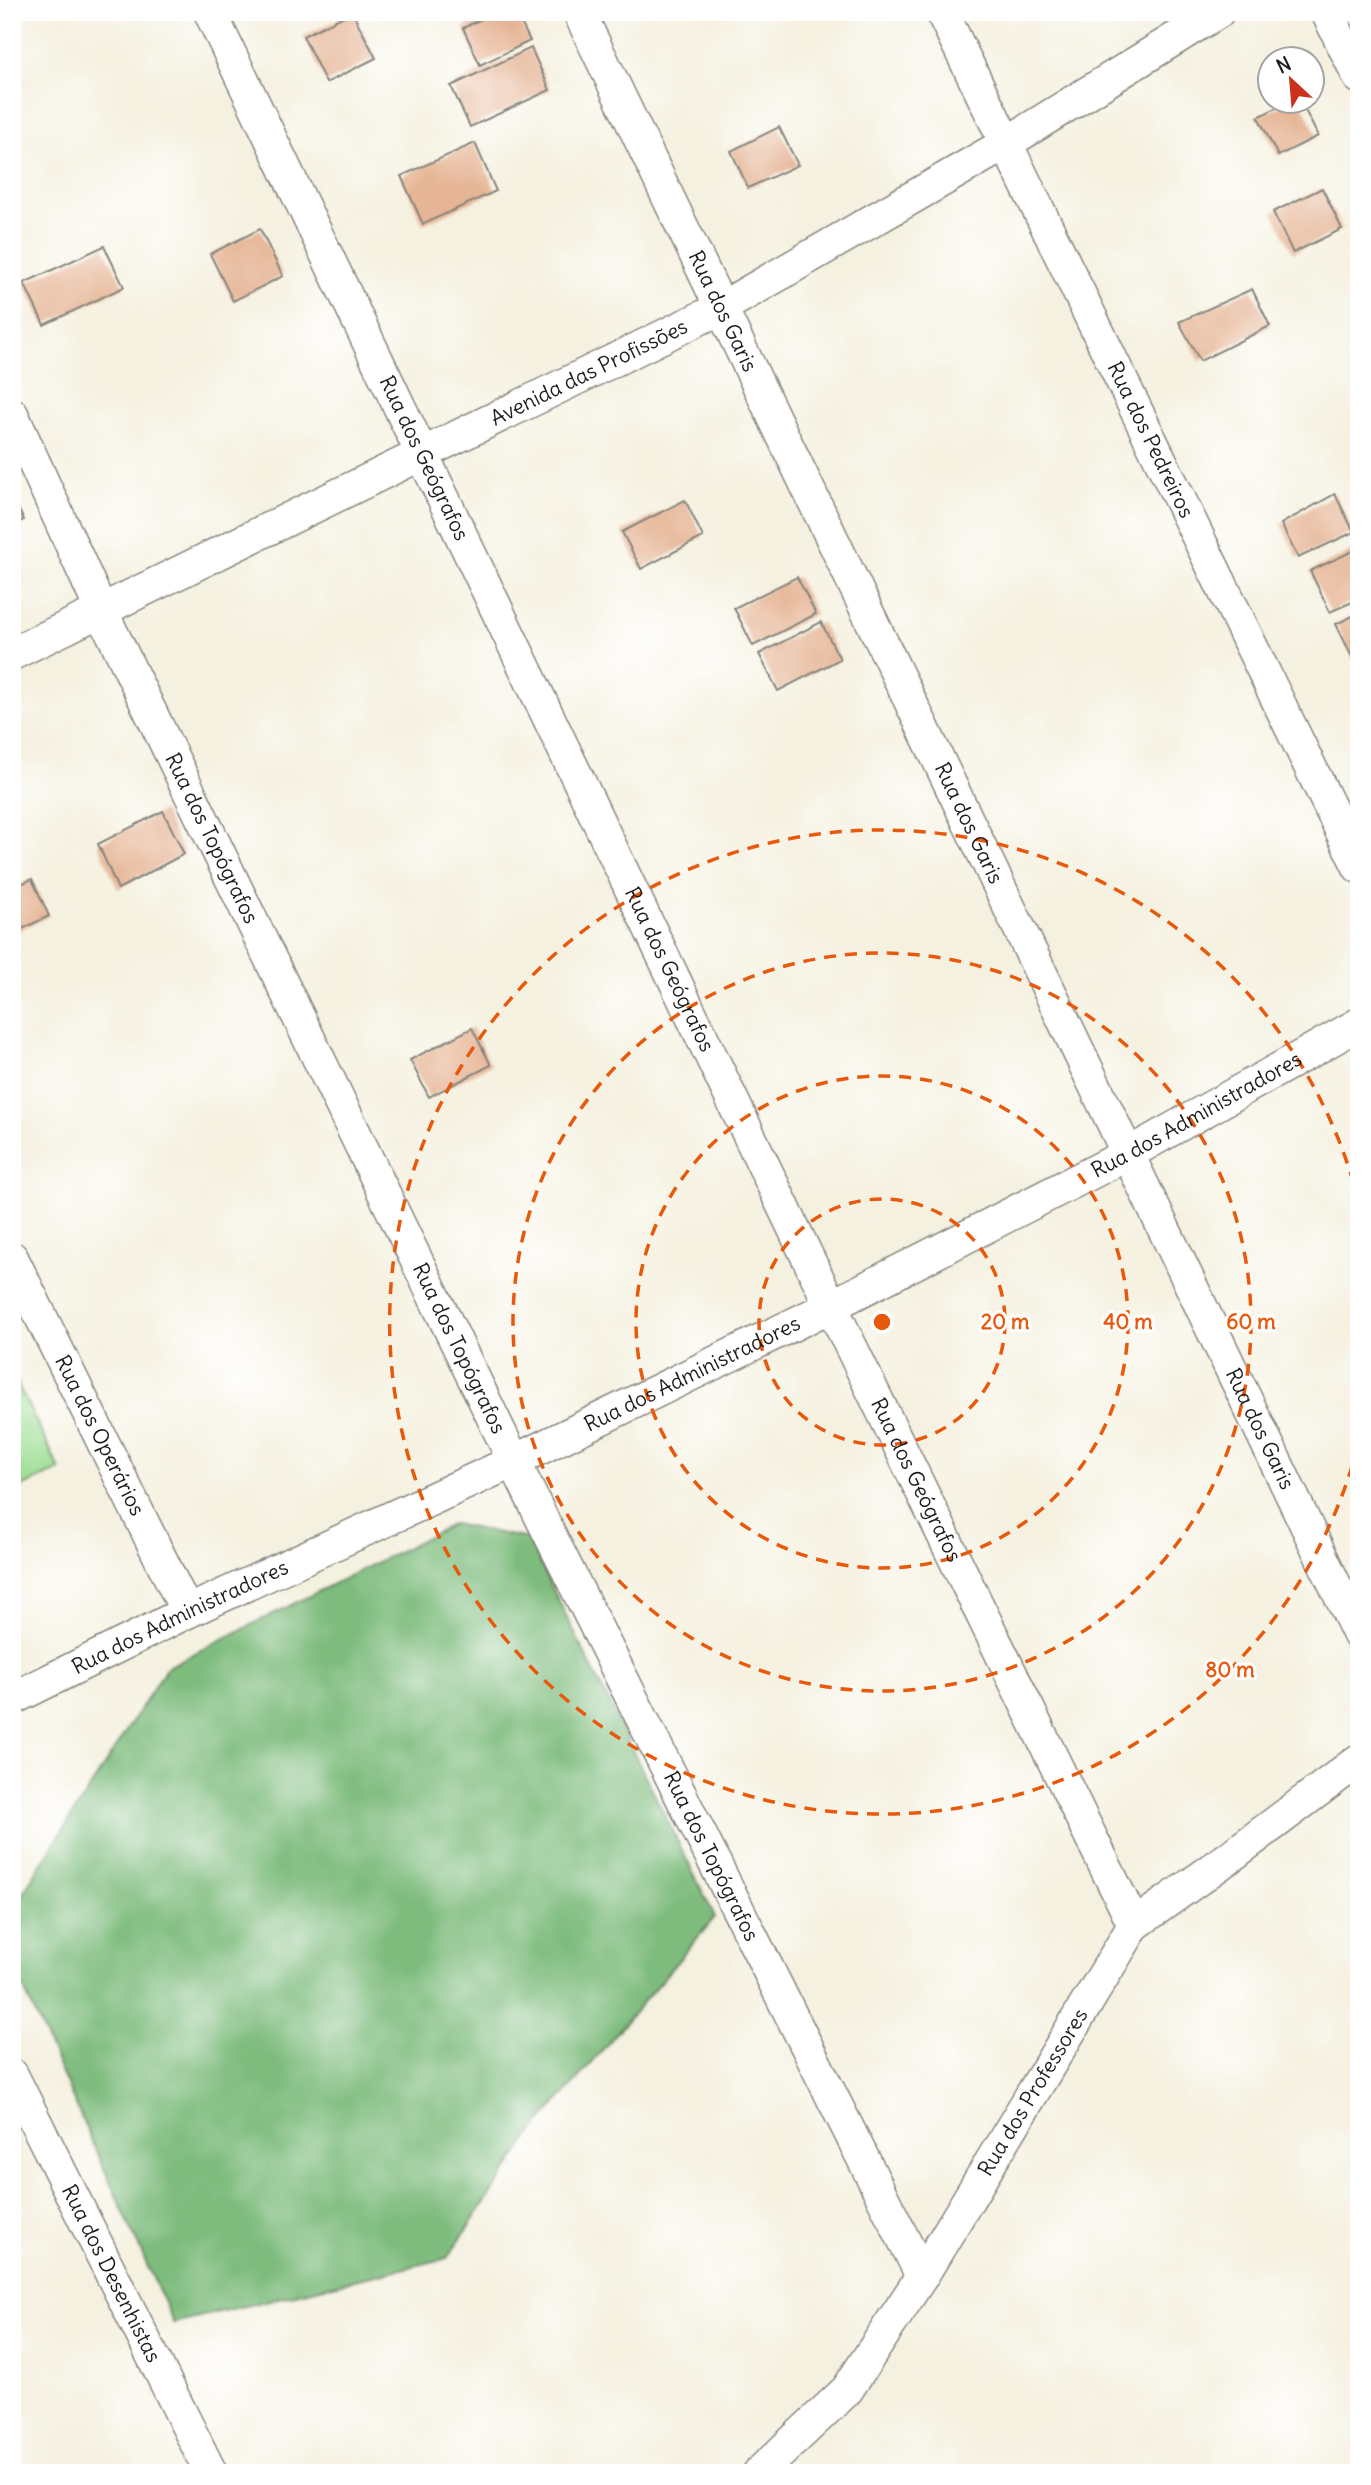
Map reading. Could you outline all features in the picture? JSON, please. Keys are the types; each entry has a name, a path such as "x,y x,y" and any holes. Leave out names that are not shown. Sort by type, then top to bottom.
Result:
{"street":[{"name":"Rua dos Geógrafos","path":"210,12 831,1306 1134,1925"},
{"name":"Rua dos Garis","path":"579,12 1359,1635"},
{"name":"Rua dos Pedreiros","path":"942,12 1359,867"},
{"name":"Avenida das Profissões","path":"12,654 721,307 1006,144 1217,12"},
{"path":"1327,12 1359,77"},
{"name":"Rua dos Topógrafos","path":"12,414 102,610 514,1461 922,2277"},
{"name":"Rua dos Administradores","path":"12,1699 187,1612 514,1461 831,1306 1128,1154 1359,1024"},
{"name":"Rua dos Operários","path":"12,1258 187,1612"},
{"name":"Rua dos Professores","path":"759,2473 847,2390 922,2277 1134,1925 1359,1760"},
{"name":"Rua dos Desenhistas","path":"12,2075 211,2473"}],"green space":[{"path":"12,1373 60,1470 12,1491"},
{"path":"453,1524 528,1539 715,1917 536,2128 447,2258 173,2323 12,1962 12,1910 167,1667"}],"building":[{"path":"352,12 376,58 326,83 303,36"},
{"path":"495,12 516,12 530,41 480,65 463,28"},
{"path":"531,48 550,90 470,127 451,86"},
{"path":"1308,116 1318,136 1278,156 1258,117"},
{"path":"779,127 798,165 748,188 731,151"},
{"path":"475,143 496,191 423,224 401,176"},
{"path":"1322,188 1342,229 1293,253 1273,212"},
{"path":"260,229 283,276 233,301 210,254"},
{"path":"104,246 124,287 44,325 24,283"},
{"path":"1252,289 1270,326 1200,361 1179,322"},
{"path":"1335,494 1354,532 1298,558 1281,524"},
{"path":"12,497 24,520 12,525"},
{"path":"685,500 703,537 641,569 622,532"},
{"path":"1359,548 1359,599 1330,612 1310,571"},
{"path":"797,577 816,614 753,646 734,608"},
{"path":"1359,613 1359,664 1356,665 1336,624"},
{"path":"821,622 840,659 778,691 759,654"},
{"path":"163,811 184,854 118,889 98,844"},
{"path":"32,879 49,916 12,934 12,888"},
{"path":"472,1028 491,1065 429,1097 410,1060"}]}
